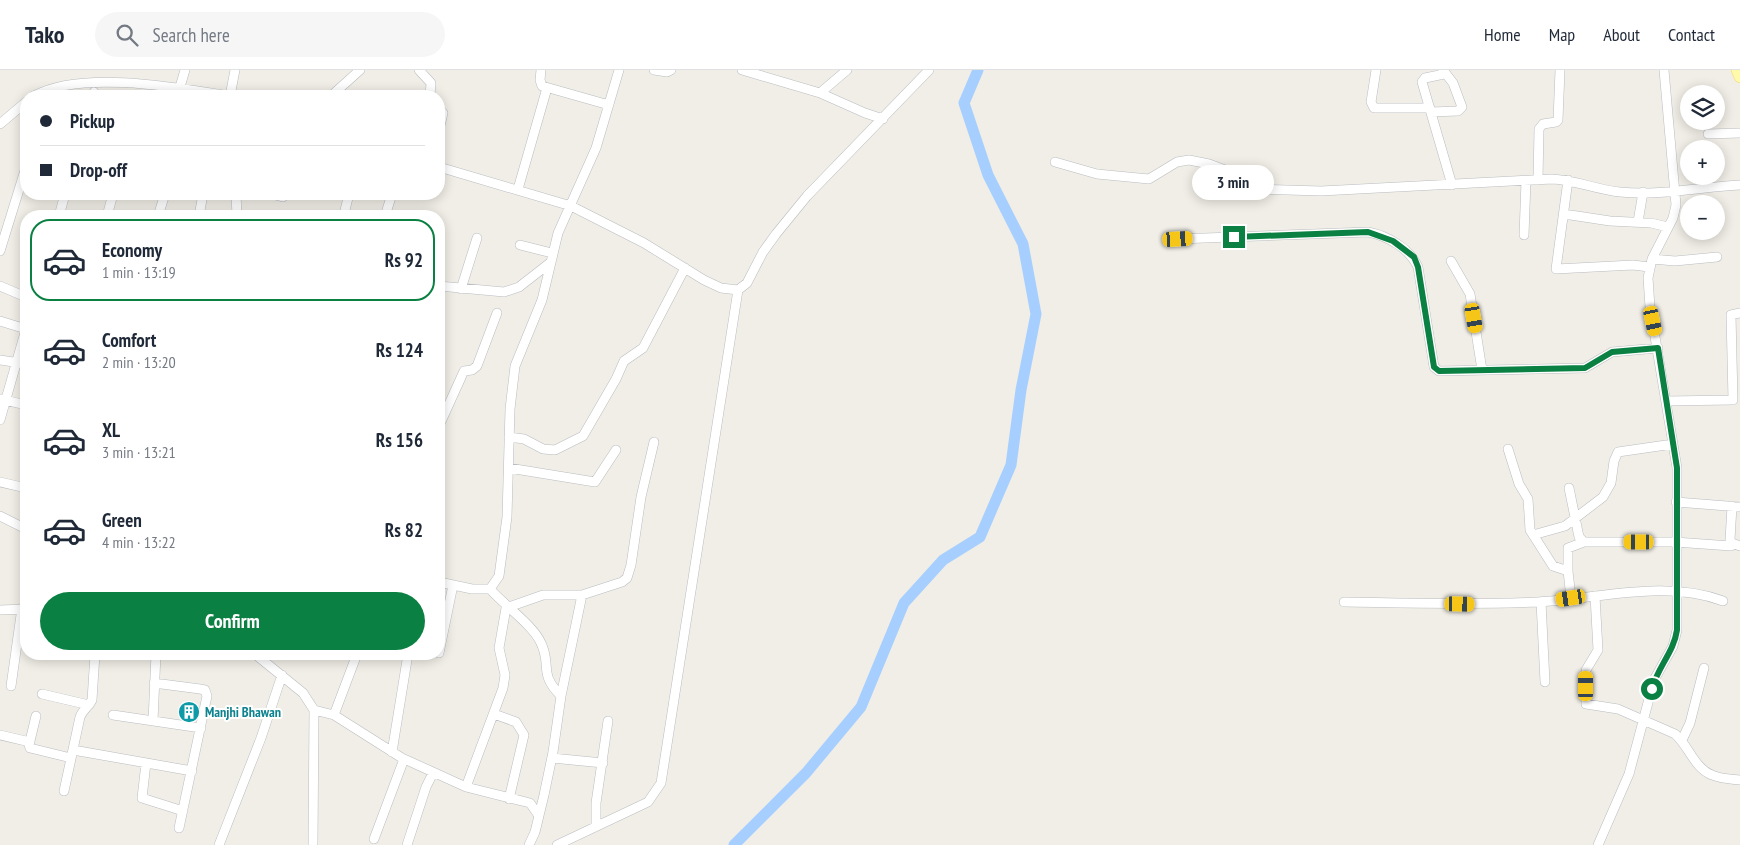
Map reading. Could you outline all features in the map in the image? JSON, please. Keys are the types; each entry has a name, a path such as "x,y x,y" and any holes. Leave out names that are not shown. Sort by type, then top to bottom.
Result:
{"main road":[{"path":"1737,70 1740,77"}],"street":[{"path":"180,88 185,70"},
{"path":"231,90 235,70"},
{"path":"338,90 360,70"},
{"path":"419,70 431,83 430,90"},
{"path":"541,70 540,84 609,105"},
{"path":"490,589 499,576 507,517 511,385 515,366 542,300 558,233 596,148 619,70"},
{"path":"654,70 668,72 671,70"},
{"path":"742,70 820,93 883,119"},
{"path":"820,93 847,70"},
{"path":"557,845 648,802 660,784 668,745 738,290 747,283 763,252 807,196 929,70"},
{"path":"1376,70 1371,102 1374,108 1430,110 1458,111 1462,107 1453,83 1444,72 1422,79 1430,110 1452,185"},
{"path":"1538,180 1539,129 1543,124 1558,120 1560,70"},
{"path":"1598,845 1629,774 1654,680 1675,639 1677,468 1650,307 1648,278 1651,263 1675,211 1676,190 1664,70"},
{"path":"45,90 54,85 100,76 192,90"},
{"path":"518,189 548,88"},
{"path":"0,124 20,107"},
{"path":"1708,134 1740,133"},
{"path":"1055,162 1096,174 1149,178 1176,162 1188,160 1209,164 1232,173 1252,189 1321,192 1538,180 1568,180 1609,190 1643,192 1740,185"},
{"path":"445,168 571,206 644,243 721,288 738,290"},
{"path":"1568,180 1556,269 1716,258"},
{"path":"1524,234 1526,181"},
{"path":"0,252 20,186"},
{"path":"1638,222 1643,192"},
{"path":"1564,214 1668,227"},
{"path":"1178,239 1346,232 1378,234 1393,241 1414,257 1418,267 1436,370 1585,368 1612,352 1658,348"},
{"path":"461,288 477,238"},
{"path":"520,245 551,258"},
{"path":"445,287 493,293 512,291 551,258"},
{"path":"1450,261 1470,294 1482,370"},
{"path":"510,437 524,439 543,448 555,450 583,436 616,379 624,361 643,348 685,268"},
{"path":"0,286 20,294"},
{"path":"445,413 464,371 472,370 477,366 497,313"},
{"path":"1666,401 1732,400 1731,315 1740,313"},
{"path":"0,321 20,327"},
{"path":"0,420 3,400 20,350"},
{"path":"0,360 20,364"},
{"path":"3,400 20,404"},
{"path":"506,608 543,595 582,595 622,582 630,573 641,497 654,442"},
{"path":"1532,535 1565,526 1609,491 1618,452 1673,444"},
{"path":"1508,449 1519,484 1528,500 1529,522 1532,535 1553,566 1568,570"},
{"path":"509,468 595,482 616,450"},
{"path":"0,482 20,487"},
{"path":"1569,488 1579,537 1584,542"},
{"path":"1676,502 1736,507 1730,540 1736,546"},
{"path":"0,516 20,526"},
{"path":"1571,598 1568,548 1584,542 1675,542 1736,546"},
{"path":"445,583 490,589 506,608 532,628 541,643 548,681 561,696"},
{"path":"445,624 453,585"},
{"path":"1344,602 1477,604 1541,602 1675,590 1704,594 1724,601"},
{"path":"529,845 539,816 552,758 561,696 582,595"},
{"path":"1595,596 1598,650 1586,670 1586,704 1618,709 1675,734 1682,740 1702,769 1718,777 1740,780"},
{"path":"1541,602 1545,682"},
{"path":"0,610 20,608"},
{"path":"466,788 504,688 505,675 499,648 506,608"},
{"path":"11,686 20,632"},
{"path":"64,792 80,717 84,708 89,705 93,694 95,660"},
{"path":"152,721 156,660"},
{"path":"263,660 303,693 314,710 313,845"},
{"path":"334,715 355,660"},
{"path":"392,752 407,660"},
{"path":"1682,740 1690,723 1704,668"},
{"path":"218,845 261,738 282,675"},
{"path":"154,684 205,690 207,696 179,828"},
{"path":"42,694 89,705"},
{"path":"314,710 334,715 404,759 466,788 530,803 539,816"},
{"path":"494,714 516,722 524,735 509,798"},
{"path":"113,715 201,728"},
{"path":"36,716 30,742 32,749 146,763 192,771"},
{"path":"596,826 596,803 608,721"},
{"path":"0,735 30,742"},
{"path":"552,758 603,763"},
{"path":"374,839 404,759"},
{"path":"146,763 142,798 183,810"},
{"path":"407,845 426,787 433,773"},
{"path":"534,834 539,845"}],"waterway":[{"path":"734,845 806,773 861,707 904,603 943,560 980,537 1011,465 1021,390 1036,314 1023,244 988,175 964,103 978,70"}],"place":[{"name":"Manjhi Bhawan","path":"189,712"}],"route":[{"path":"1234,237 1368,232 1378,234 1393,241 1414,257 1418,267 1424,295 1434,367 1439,371 1585,368 1612,352 1658,348 1677,468 1675,590 1677,630 1673,646 1654,680 1652,689"}]}
